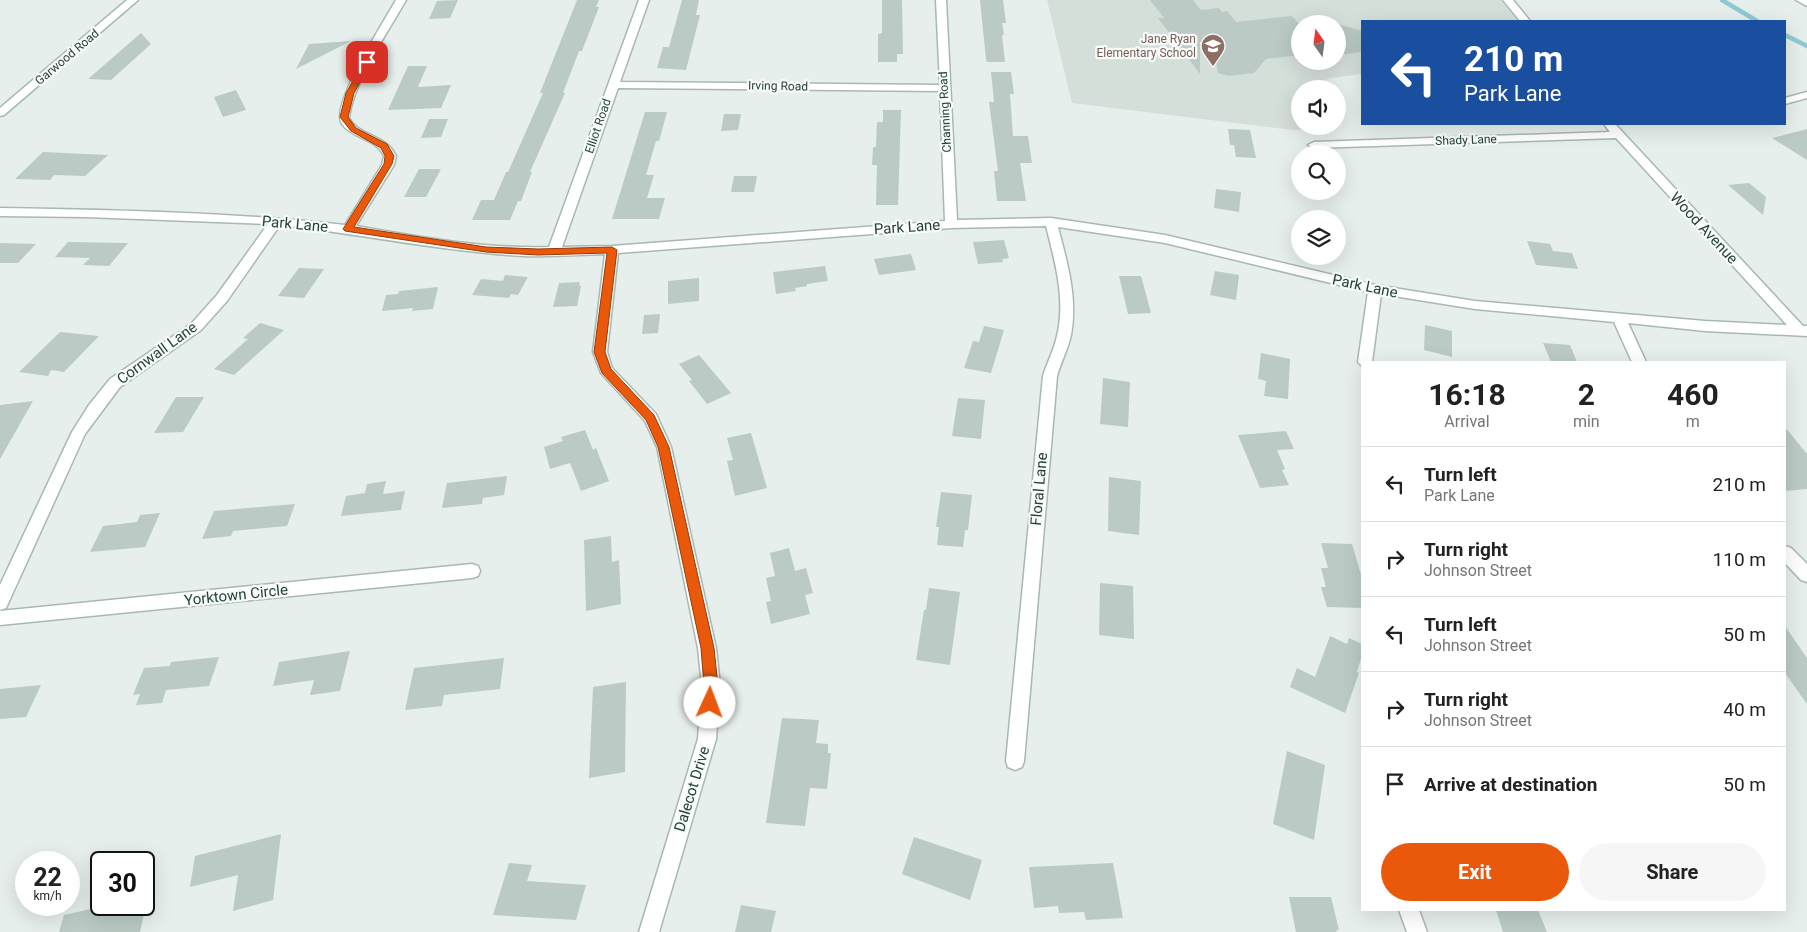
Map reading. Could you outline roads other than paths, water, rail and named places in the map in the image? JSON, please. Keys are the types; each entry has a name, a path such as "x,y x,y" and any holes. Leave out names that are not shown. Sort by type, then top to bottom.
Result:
{"street":[{"name":"Garwood Road","path":"0,113 133,0"},
{"path":"348,229 388,164 390,156 384,146 354,130 347,124 344,110 350,93 401,0"},
{"name":"Elliot Road","path":"554,252 644,0"},
{"name":"Channing Road","path":"941,0 952,224"},
{"path":"1508,0 1524,20"},
{"path":"1801,0 1807,3"},
{"name":"Irving Road","path":"613,85 944,88"},
{"path":"1786,101 1807,95"},
{"name":"Wood Avenue","path":"1610,125 1618,136 1804,331"},
{"name":"Shady Lane","path":"1314,145 1618,136"},
{"name":"Park Lane","path":"0,212 86,213 278,221 348,229 486,250 554,252 612,250 952,224 1051,222 1165,239 1374,289 1475,305 1705,326 1804,331"},
{"name":"Cornwall Lane","path":"0,603 79,432 94,408 115,383 196,327 222,298 278,221"},
{"name":"Floral Lane","path":"1015,761 1050,376 1064,336 1068,307 1062,267 1051,222"},
{"name":"Dalecot Drive","path":"612,250 600,352 606,370 650,418 664,447 707,648 711,686 707,739 648,932"},
{"path":"1366,361 1374,289"},
{"path":"1619,318 1638,361"},
{"path":"1786,554 1807,575"},
{"name":"Yorktown Circle","path":"0,618 472,571"},
{"path":"1409,911 1416,932"}],"waterway":[{"path":"1722,0 1755,20"},
{"path":"1786,36 1807,46"}],"place":[{"name":"Jane Ryan Elementary School","path":"1213,67"}]}
